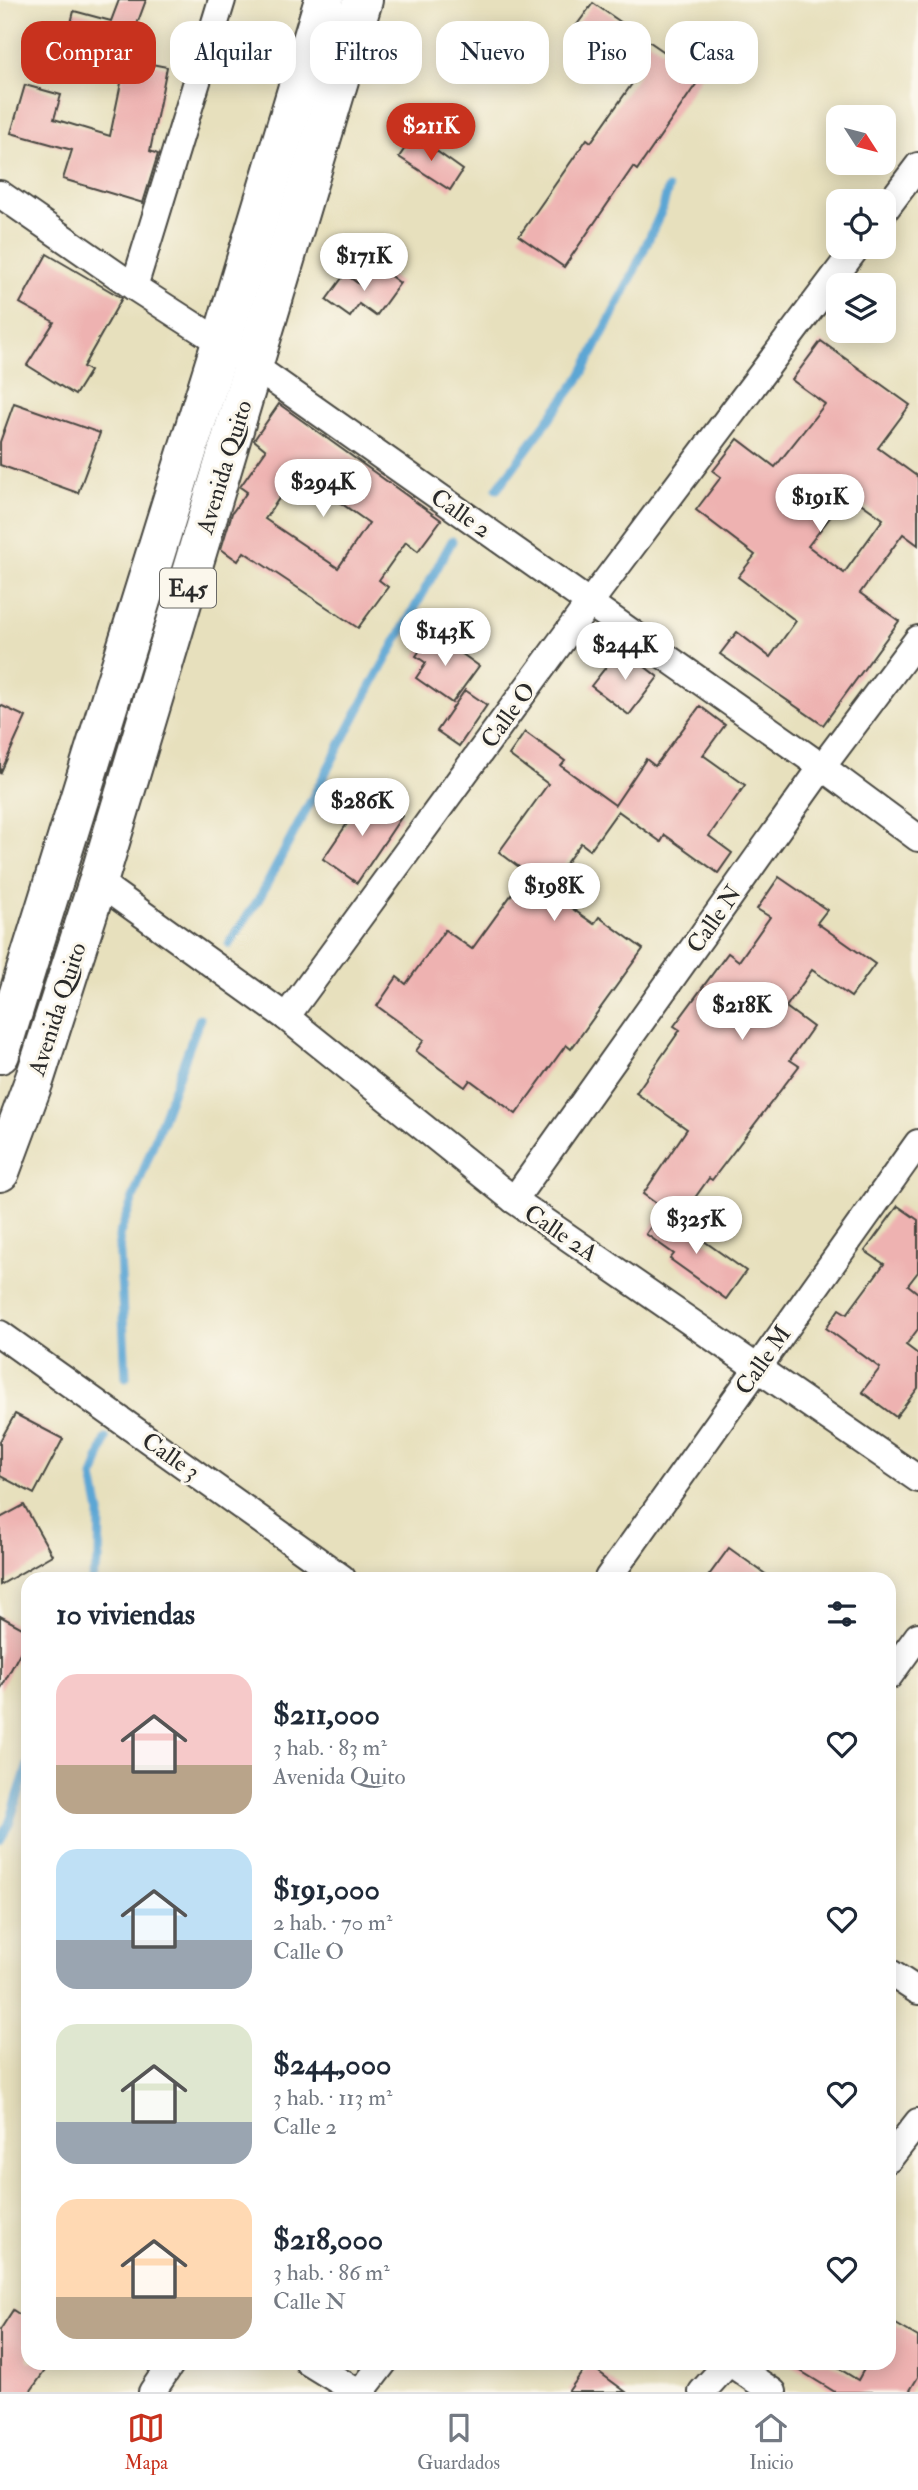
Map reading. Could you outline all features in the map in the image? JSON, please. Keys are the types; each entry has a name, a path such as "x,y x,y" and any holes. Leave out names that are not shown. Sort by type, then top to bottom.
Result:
{"highway":[{"name":"Avenida Quito","path":"1,1046 221,343 324,0"},
{"name":"Avenida Quito","path":"0,1172 35,1077 99,881 363,0"}],"street":[{"path":"134,286 222,0"},
{"path":"896,195 918,166"},
{"name":"Calle 2","path":"0,194 221,343 822,767 918,838"},
{"name":"Calle O","path":"286,1017 590,603 848,259"},
{"name":"Calle N","path":"514,1200 822,767 918,639"},
{"name":"Calle 2A","path":"99,881 286,1017 514,1200 918,1479"},
{"name":"Calle M","path":"612,1572 918,1143"},
{"name":"Calle 3","path":"0,1335 334,1572"},
{"path":"896,1666 918,1636"},
{"path":"896,1977 918,1991"},
{"path":"896,2150 918,2122"},
{"path":"152,2392 167,2370"},
{"path":"322,2370 359,2392 377,2370"},
{"path":"702,2392 722,2370"},
{"path":"741,2370 773,2392"}],"building":[{"path":"119,0 146,0 138,21 111,21"},
{"path":"593,3 619,21 580,21"},
{"path":"74,11 111,21 72,21"},
{"path":"651,43 665,52 665,84 696,84 637,170 633,167 564,267 519,236 587,139 591,142 632,84 651,84"},
{"path":"156,65 167,67 150,151 158,154 143,203 63,179 72,150 11,133 25,85 61,95 54,119 110,136 121,84 156,84"},
{"path":"414,135 463,170 450,190 399,157"},
{"path":"47,254 122,298 83,367 90,371 75,395 27,365 54,322 20,303"},
{"path":"377,266 400,283 376,316 359,304 350,317 326,300 345,274 362,286"},
{"path":"821,341 910,405 878,448 918,477 918,545 903,534 860,593 899,621 823,725 720,654 737,632 770,657 796,621 738,577 755,555 696,510 721,477 713,471 738,439 775,467 825,404 792,380","holes":["848,494 883,519 844,573 808,546"]},
{"path":"14,403 100,433 78,493 0,465 0,442"},
{"path":"279,404 441,520 418,551 406,542 379,580 388,587 358,628 244,552 238,561 221,549 232,513 247,492 240,487 266,450 254,440","holes":["297,472 369,523 338,568 265,519"]},
{"path":"433,633 479,666 452,703 416,678 426,663 416,656"},
{"path":"621,648 658,677 629,715 591,686"},
{"path":"465,690 487,705 459,746 437,731"},
{"path":"0,705 26,717 0,774"},
{"path":"700,706 725,725 703,755 745,785 709,836 732,853 718,873 665,835 661,842 618,811 590,850 581,843 546,890 594,924 599,917 643,949 571,1049 566,1045 516,1114 470,1080 465,1087 416,1051 424,1040 377,1006 397,977 406,984 445,930 472,949 527,873 499,852 548,784 509,755 525,732 565,761 561,766 615,805 646,759 655,766"},
{"path":"368,793 402,816 357,883 323,859"},
{"path":"779,877 827,910 817,923 875,964 851,997 812,970 786,1007 813,1027 790,1060 799,1066 712,1180 709,1178 679,1220 643,1194 687,1129 636,1093 680,1030 674,1026 728,953 739,961 770,917 757,909"},
{"path":"898,1206 918,1220 918,1272 908,1285 918,1293 918,1329 906,1345 918,1354 918,1388 896,1417 862,1392 880,1368 826,1328 839,1309 847,1314 884,1264 865,1251"},
{"path":"662,1211 746,1271 726,1299 670,1259 674,1254 646,1234"},
{"path":"15,1414 63,1439 34,1494 0,1476 0,1441"},
{"path":"24,1505 52,1555 0,1585 0,1518"},
{"path":"729,1548 763,1572 711,1572"},
{"path":"0,1616 21,1627 21,1651 0,1690"},
{"path":"13,2310 21,2315 21,2370 45,2370 30,2392 0,2392 0,2330"},
{"path":"896,2324 918,2337 918,2377 909,2392 835,2392 799,2370 841,2370 858,2380 864,2370 896,2370"},
{"path":"584,2370 596,2370 626,2392 568,2392"}],"waterway":[{"path":"497,489 581,376 630,280 662,210 668,189"},
{"path":"229,944 260,897 374,681 452,541"},
{"path":"126,1377 119,1236 200,1018"},
{"path":"94,1572 99,1559 100,1513 93,1477 106,1439"},
{"path":"0,1839 9,1824 21,1787"}]}
